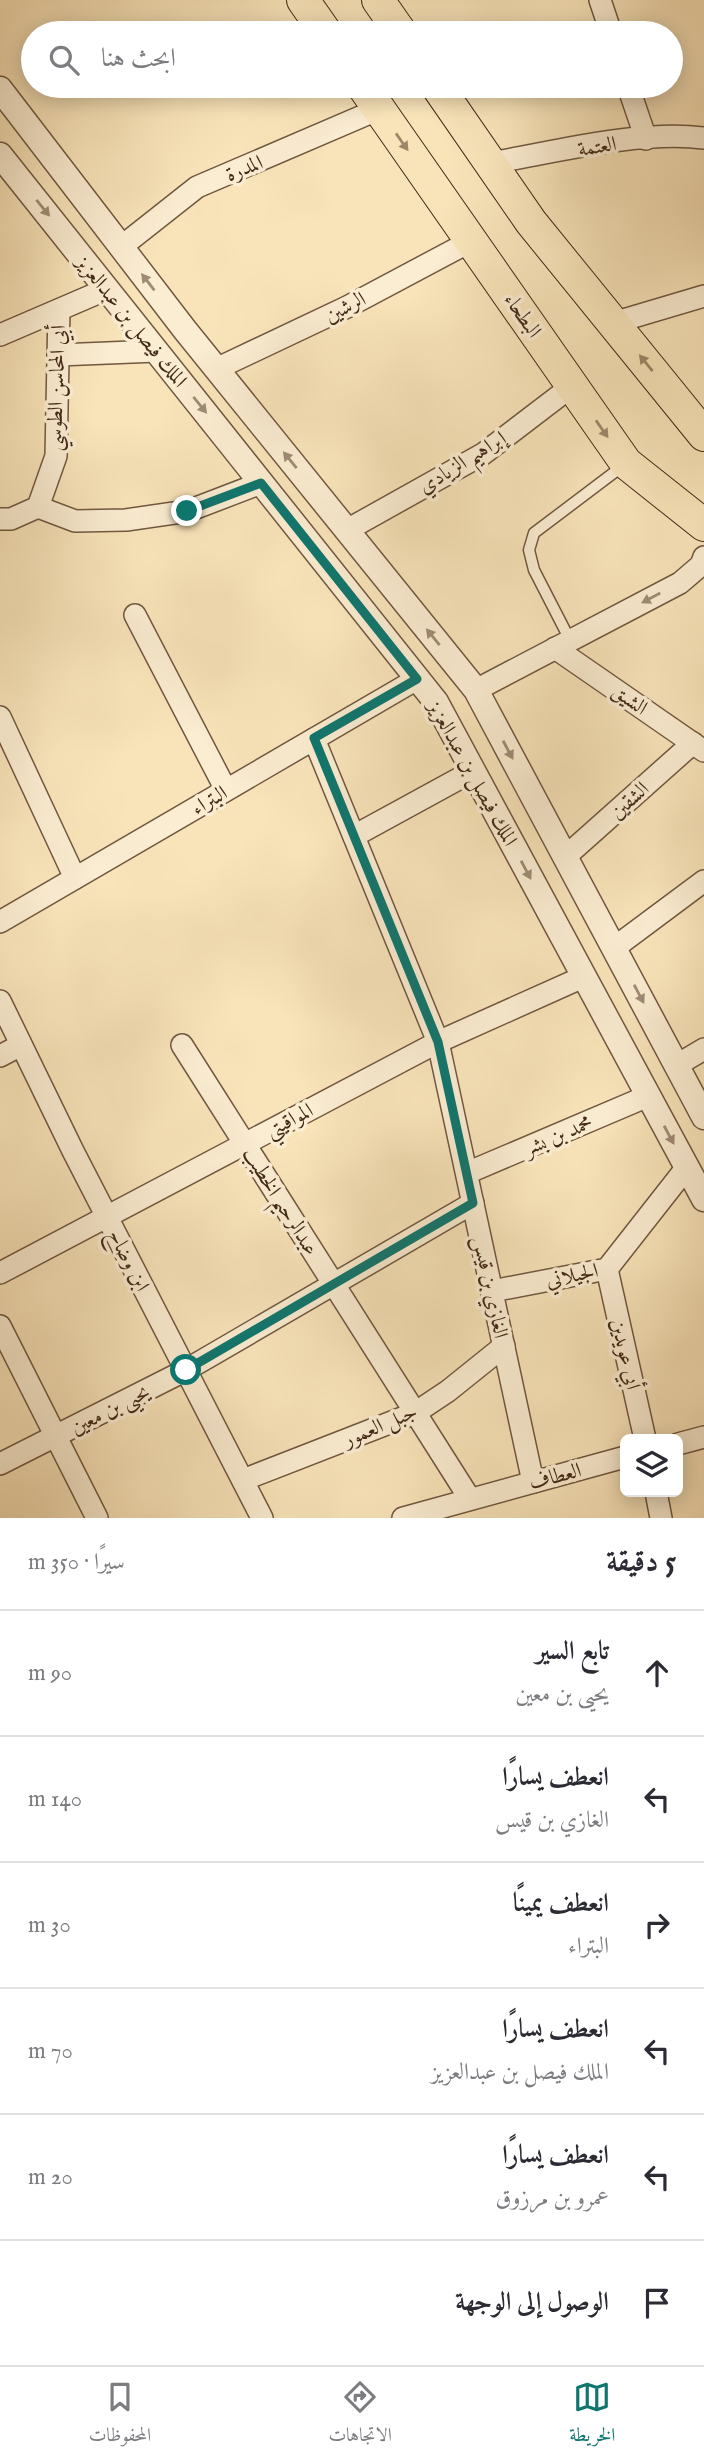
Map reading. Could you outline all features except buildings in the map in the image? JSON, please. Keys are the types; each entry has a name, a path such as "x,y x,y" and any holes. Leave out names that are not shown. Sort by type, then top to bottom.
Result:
{"main road":[{"path":"303,0 318,21"},
{"path":"378,0 393,21"},
{"name":"البطحاء","path":"372,98 626,463 702,526"},
{"path":"445,98 531,222 704,435"}],"street":[{"path":"600,0 607,21"},
{"name":"الملك فيصل بن عبدالعزيز","path":"0,89 216,369 476,690 704,1116"},
{"name":"المدرة","path":"121,247 197,187 369,98"},
{"path":"632,98 646,139"},
{"name":"العتمة","path":"491,163 622,141 686,136 704,138"},
{"name":"الملك فيصل بن عبدالعزيز","path":"0,155 436,702 704,1199"},
{"name":"الرشين","path":"216,369 347,307 471,241"},
{"path":"0,335 107,289"},
{"path":"613,323 704,296"},
{"name":"أبي المحاسن الطوسي","path":"38,508 56,456 58,310"},
{"path":"58,355 157,352"},
{"name":"إبراهيم الزيادي","path":"346,530 483,454 572,386"},
{"path":"0,519 11,519 38,508 75,521 126,520 187,511 261,483"},
{"path":"476,690 680,583 701,565 704,557"},
{"path":"135,615 226,790"},
{"name":"الشيق","path":"563,644 699,747"},
{"name":"البتراء","path":"0,922 417,679"},
{"path":"0,716 75,878"},
{"name":"الغازي بن قيس","path":"314,738 438,1042 533,1482"},
{"name":"الشقين","path":"565,857 699,747"},
{"path":"354,836 473,771"},
{"path":"614,948 704,881"},
{"name":"المواقيتي","path":"0,1273 438,1042 583,976"},
{"name":"ابن وضاح","path":"0,1001 106,1215 262,1518"},
{"path":"0,1056 21,1045"},
{"name":"عبدالرحيم الخطيب","path":"183,1045 470,1499"},
{"path":"677,1065 704,1049"},
{"name":"محمد بن بشر","path":"467,1173 649,1096"},
{"name":"الجيلاني","path":"492,1291 607,1269 687,1167"},
{"name":"يحيى بن معين","path":"0,1464 186,1370 473,1203"},
{"name":"أبي عويدين","path":"607,1269 644,1434"},
{"path":"0,1326 97,1518"},
{"name":"جبل العمور","path":"243,1480 415,1413 448,1391 504,1346"},
{"path":"683,1443 704,1437"},
{"name":"العطاف","path":"403,1518 620,1458"},
{"path":"657,1497 661,1518"}],"lane":[{"path":"563,644 534,570 530,550 534,533 626,463"}],"route":[{"path":"186,1370 473,1203 438,1042 314,738 417,679 261,483 187,511"}]}
